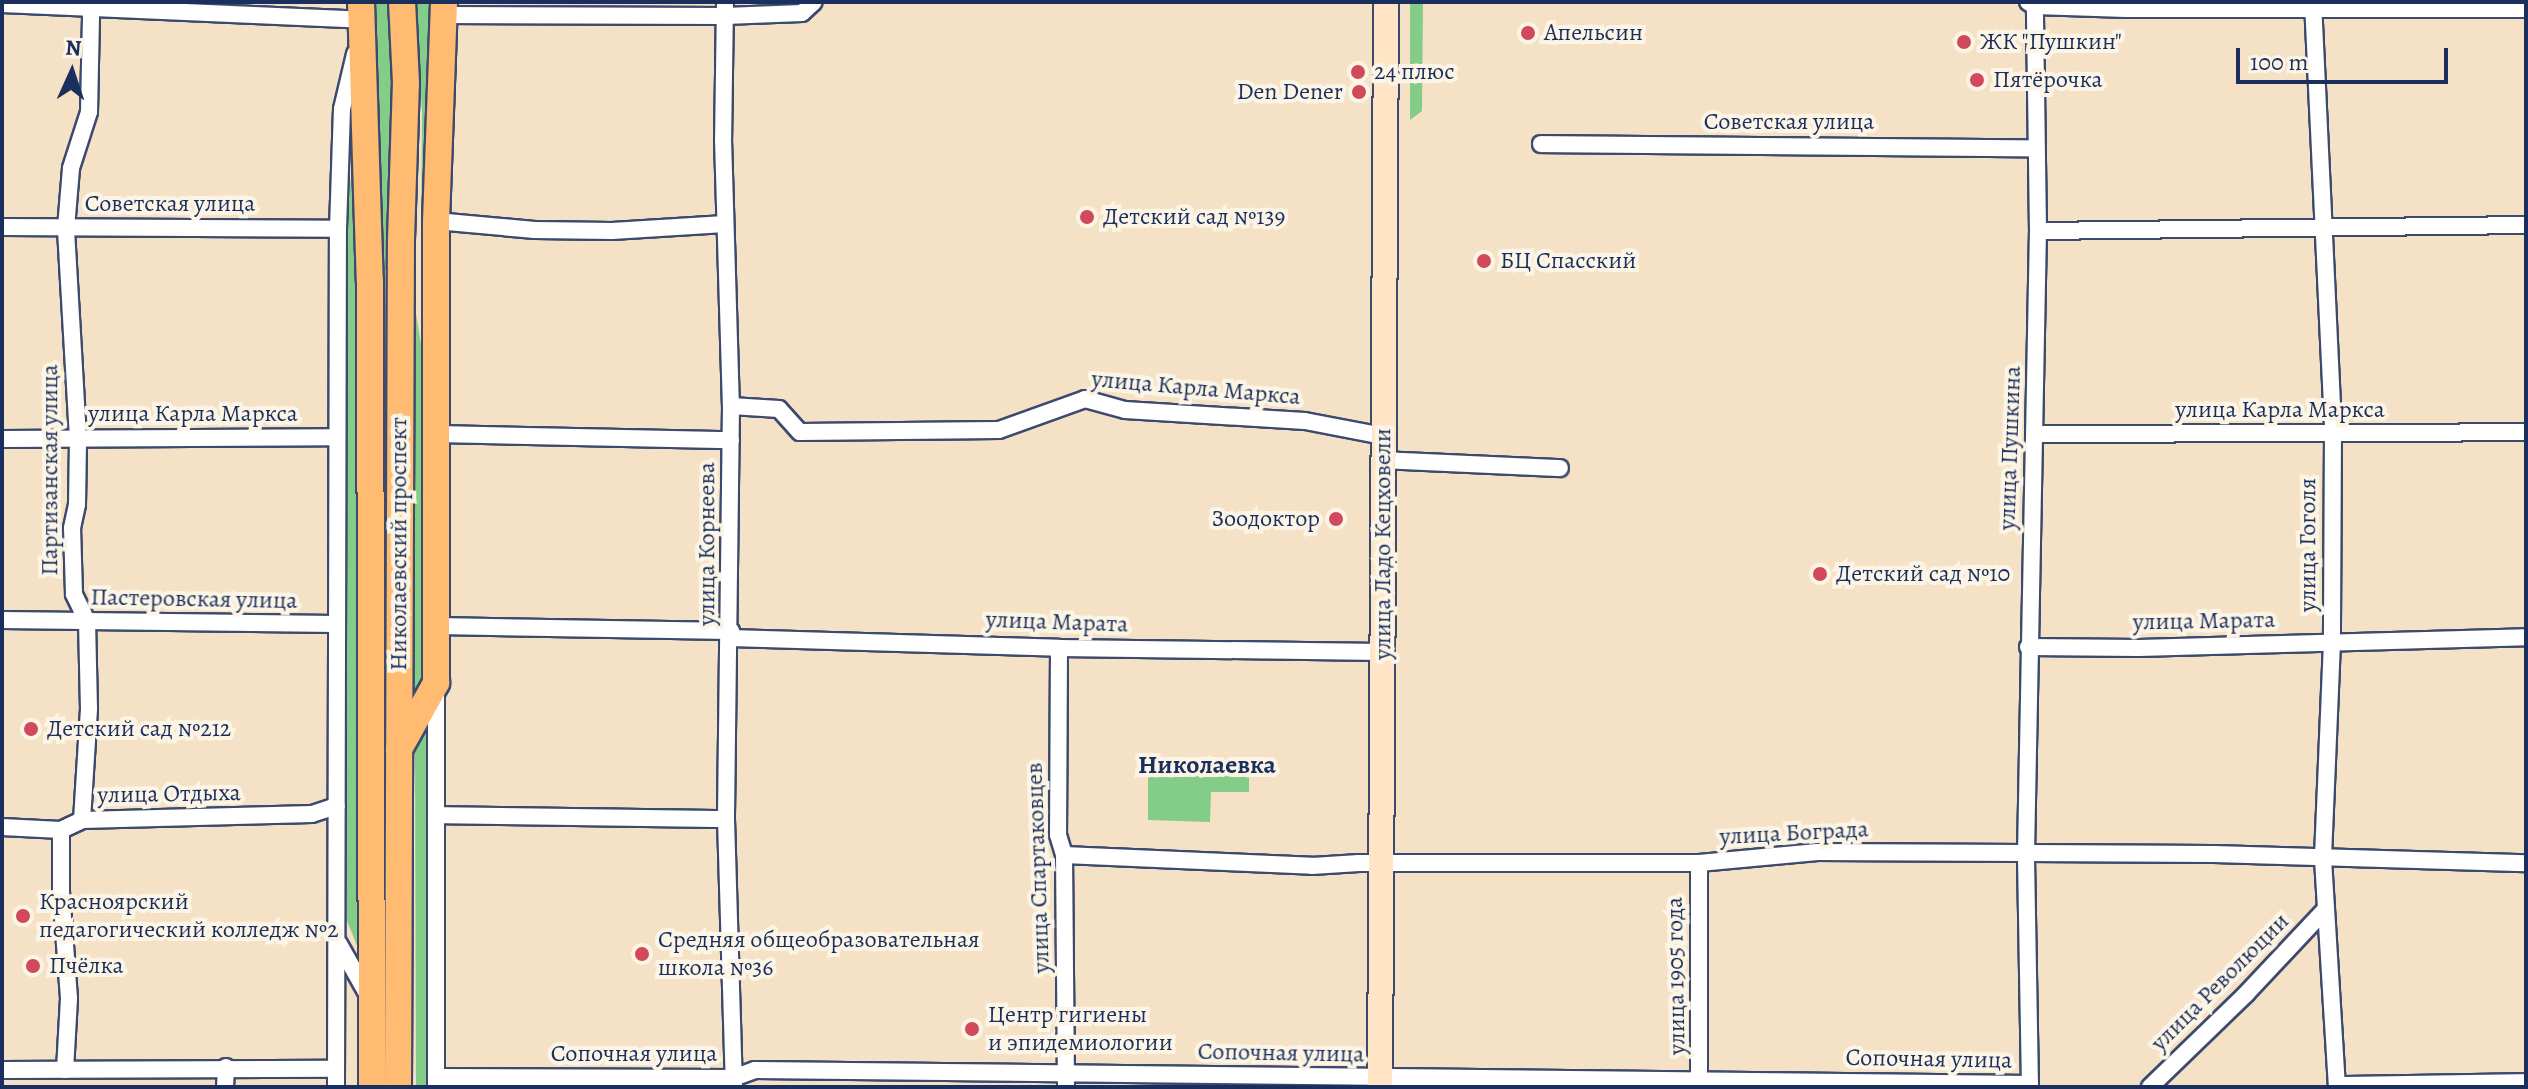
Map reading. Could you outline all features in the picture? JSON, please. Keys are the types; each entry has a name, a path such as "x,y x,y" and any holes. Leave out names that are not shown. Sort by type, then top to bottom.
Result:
{"main road":[{"name":"Николаевский проспект","path":"398,1087 401,240 405,195 406,83 402,2"},
{"name":"улица Ладо Кецховели","path":"1380,1083 1386,2"},
{"name":"Николаевский проспект","path":"436,683 436,221 444,8"},
{"name":"Николаевский проспект","path":"362,11 371,296 372,1087"},
{"path":"405,195 435,354"},
{"path":"397,752 436,683"}],"street":[{"path":"444,8 725,9 802,13 814,2"},
{"path":"2032,3 2153,10 2313,5 2526,9"},
{"name":"улица Пушкина","path":"2030,1086 2026,854 2038,231 2032,3"},
{"path":"2,4 362,11 342,109 338,229 335,437 336,1087"},
{"name":"Партизанская улица","path":"82,820 89,709 87,621 74,594 72,528 77,505 78,438 66,228 71,168 89,112 91,13 87,4"},
{"name":"улица Гоголя","path":"2313,5 2333,434 2332,642 2323,859 2337,1086"},
{"name":"улица Корнеева","path":"725,9 725,224 731,406 726,819 734,1082"},
{"name":"Советская улица","path":"1541,144 2036,148"},
{"path":"436,221 535,230 612,231 725,224"},
{"path":"2038,231 2526,225"},
{"name":"Советская улица","path":"2,227 338,229"},
{"name":"улица Карла Маркса","path":"731,406 779,409 800,432 999,430 1085,399 1125,410 1305,421 1383,436"},
{"name":"улица Карла Маркса","path":"2035,434 2526,432"},
{"path":"437,434 731,440"},
{"name":"улица Карла Маркса","path":"2,439 335,437"},
{"path":"1383,460 1560,468"},
{"name":"Пастеровская улица","path":"2,620 336,624"},
{"path":"438,626 730,635"},
{"name":"улица Марата","path":"730,635 1059,648 1382,652"},
{"name":"улица Марата","path":"2028,647 2526,637"},
{"name":"улица Спартаковцев","path":"1059,648 1058,835 1064,855 1066,1080"},
{"path":"436,683 436,1082"},
{"name":"улица Отдыха","path":"82,820 312,814 337,806"},
{"path":"436,815 726,819"},
{"path":"2,827 61,830 82,820"},
{"path":"61,830 61,892 69,998 65,1070"},
{"name":"улица Бограда","path":"1064,855 1140,856 1247,865 1699,863 1817,852 2214,854 2526,863"},
{"name":"улица 1905 года","path":"1699,863 1699,1083"},
{"name":"улица Революции","path":"2150,1087 2246,994 2324,911"},
{"path":"338,943 372,1002"},
{"path":"225,1087 226,1067"},
{"path":"2,1070 335,1069"},
{"name":"Сопочная улица","path":"436,1082 734,1082 755,1070 1066,1080 2030,1086"},
{"path":"2337,1086 2526,1082"}],"green space":[{"path":"376,2 393,2 390,269 380,269"},
{"path":"416,2 436,2 427,272 421,245 422,113"},
{"path":"1410,2 1423,2 1422,111 1410,120"},
{"path":"353,153 358,202 358,948 347,921 347,225"},
{"path":"412,289 424,363 424,673 418,699 406,714"},
{"path":"427,723 426,1087 416,1087 415,740"},
{"path":"1148,759 1249,759 1249,792 1211,792 1210,822 1148,820"}],"place":[{"name":"Апельсин","path":"1528,33"},
{"name":"ЖК \"Пушкин\"","path":"1964,42"},
{"name":"24 плюс","path":"1358,72"},
{"name":"Пятёрочка","path":"1977,80"},
{"name":"Den Dener","path":"1359,92"},
{"name":"Детский сад №139","path":"1087,217"},
{"name":"БЦ Спасский","path":"1484,261"},
{"name":"Зоодоктор","path":"1336,519"},
{"name":"Детский сад №10","path":"1820,574"},
{"name":"Детский сад №212","path":"31,729"},
{"name":"Красноярский педагогический колледж №2","path":"23,916"},
{"name":"Средняя общеобразовательная школа №36","path":"642,954"},
{"name":"Пчёлка","path":"33,966"},
{"name":"Центр гигиены и эпидемиологии","path":"972,1029"}],"district":[{"name":"Николаевка","path":"1207,765"}]}
